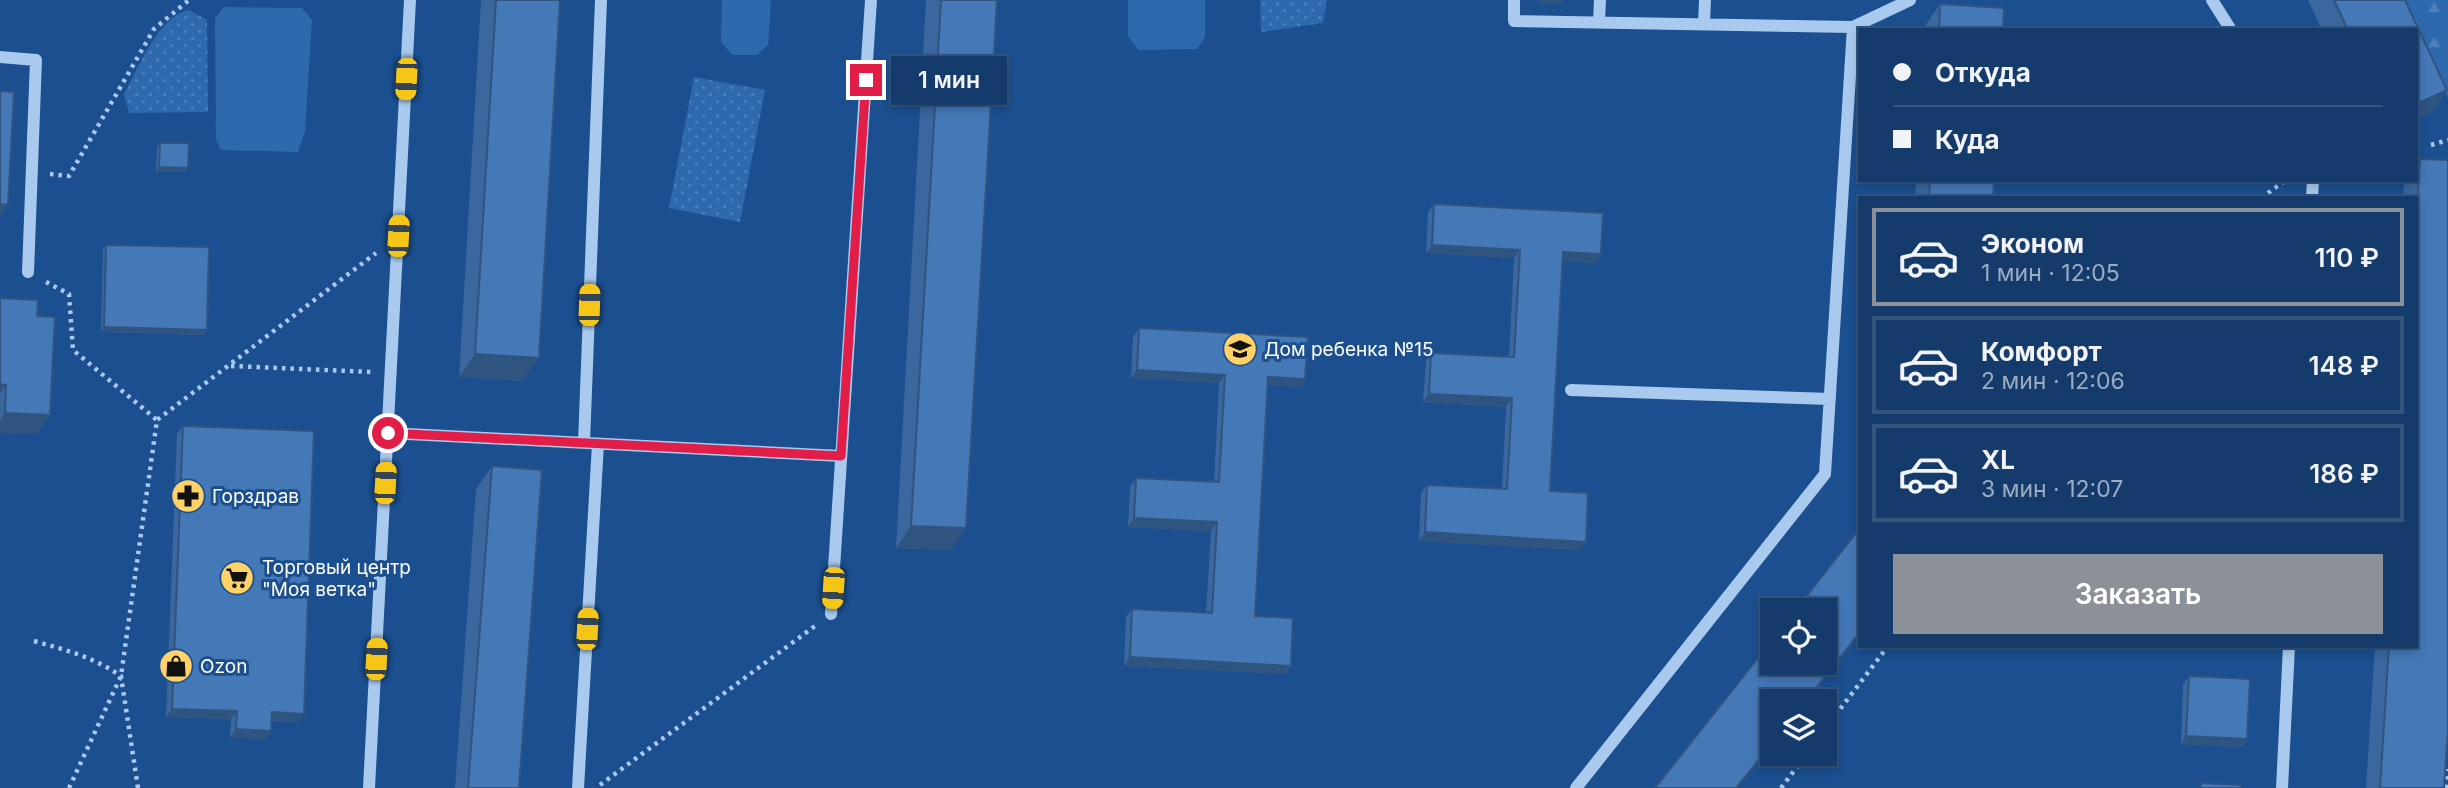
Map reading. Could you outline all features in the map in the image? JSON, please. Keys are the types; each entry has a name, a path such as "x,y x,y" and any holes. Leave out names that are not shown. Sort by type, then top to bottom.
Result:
{"lane":[{"path":"369,788 410,0"},
{"path":"584,443 601,0"},
{"path":"831,614 871,0"},
{"path":"1514,0 1514,21 1853,27 1910,0"},
{"path":"1599,22 1600,0"},
{"path":"1704,24 1705,0"},
{"path":"2212,0 2230,28"},
{"path":"1576,788 1825,474 1853,27"},
{"path":"0,57 36,60 28,272"},
{"path":"1571,390 1830,398"},
{"path":"388,433 841,456"},
{"path":"578,788 598,444"},
{"path":"2281,788 2289,648"}],"path":[{"path":"32,173 69,176 154,29 189,0"},
{"path":"2431,145 2448,140"},
{"path":"2264,196 2283,182"},
{"path":"138,788 121,676 157,420 398,236"},
{"path":"28,272 69,294 73,350 157,420"},
{"path":"230,366 391,373"},
{"path":"596,788 831,614"},
{"path":"34,641 79,653 101,662 121,676"},
{"path":"1837,713 1886,648"},
{"path":"69,788 121,676"},
{"path":"1782,788 1798,766"},
{"path":"2446,788 2448,768"}],"green space":[{"path":"722,0 771,0 768,45 757,55 732,55 721,42"},
{"path":"1128,0 1205,0 1205,37 1197,49 1138,50 1128,36"},
{"path":"1260,0 1327,0 1323,23 1261,32"},
{"path":"2400,0 2448,0 2448,98 2418,37 2418,28"},
{"path":"224,7 302,8 312,20 305,131 298,152 221,150 216,140 215,18"},
{"path":"189,10 207,20 208,112 129,113 124,94 150,44 168,22"},
{"path":"694,77 765,90 740,222 669,208"}],"building":[{"path":"496,0 560,0 539,358 475,354"},
{"path":"941,0 997,0 966,528 911,526"},
{"path":"2334,0 2405,0 2447,90 2418,104 2418,28 2347,28"},
{"path":"1940,4 2004,8 2003,28 1939,28"},
{"path":"0,91 14,92 8,205 0,204"},
{"path":"160,143 189,143 188,168 159,167"},
{"path":"2420,159 2448,160 2448,731 2444,788 2380,788 2389,648 2418,648 2418,196"},
{"path":"1930,182 1994,182 1993,196 1929,196"},
{"path":"1434,204 1603,213 1601,254 1563,252 1550,491 1588,493 1586,542 1425,532 1427,485 1507,489 1512,398 1429,394 1431,353 1514,357 1520,250 1432,245"},
{"path":"106,245 209,247 207,330 104,327"},
{"path":"0,298 38,300 37,316 55,317 50,415 5,413 6,385 0,384"},
{"path":"1139,328 1308,337 1305,379 1268,377 1255,616 1293,618 1291,666 1130,657 1132,609 1212,613 1217,522 1134,518 1136,478 1219,482 1225,375 1137,370"},
{"name":"Торговый центр \"Моя ветка\"","path":"183,426 314,431 304,714 272,712 271,731 236,729 237,711 172,709"},
{"path":"492,466 542,470 519,788 468,788"},
{"path":"1858,531 1858,635 1837,661 1837,598 1805,598"},
{"path":"1760,655 1760,675 1826,675 1815,689 1760,689 1760,758 1736,788 1655,788"},
{"path":"2189,676 2250,679 2247,739 2186,736"},
{"path":"2201,783 2241,785 2240,788 2201,788"}],"place":[{"name":"Дом ребенка №15","path":"1240,349"},
{"name":"Горздрав","path":"188,496"},
{"name":"Торговый центр \"Моя ветка\"","path":"237,578"},
{"name":"Ozon","path":"176,666"}],"route":[{"path":"388,433 841,456 866,80"}]}
